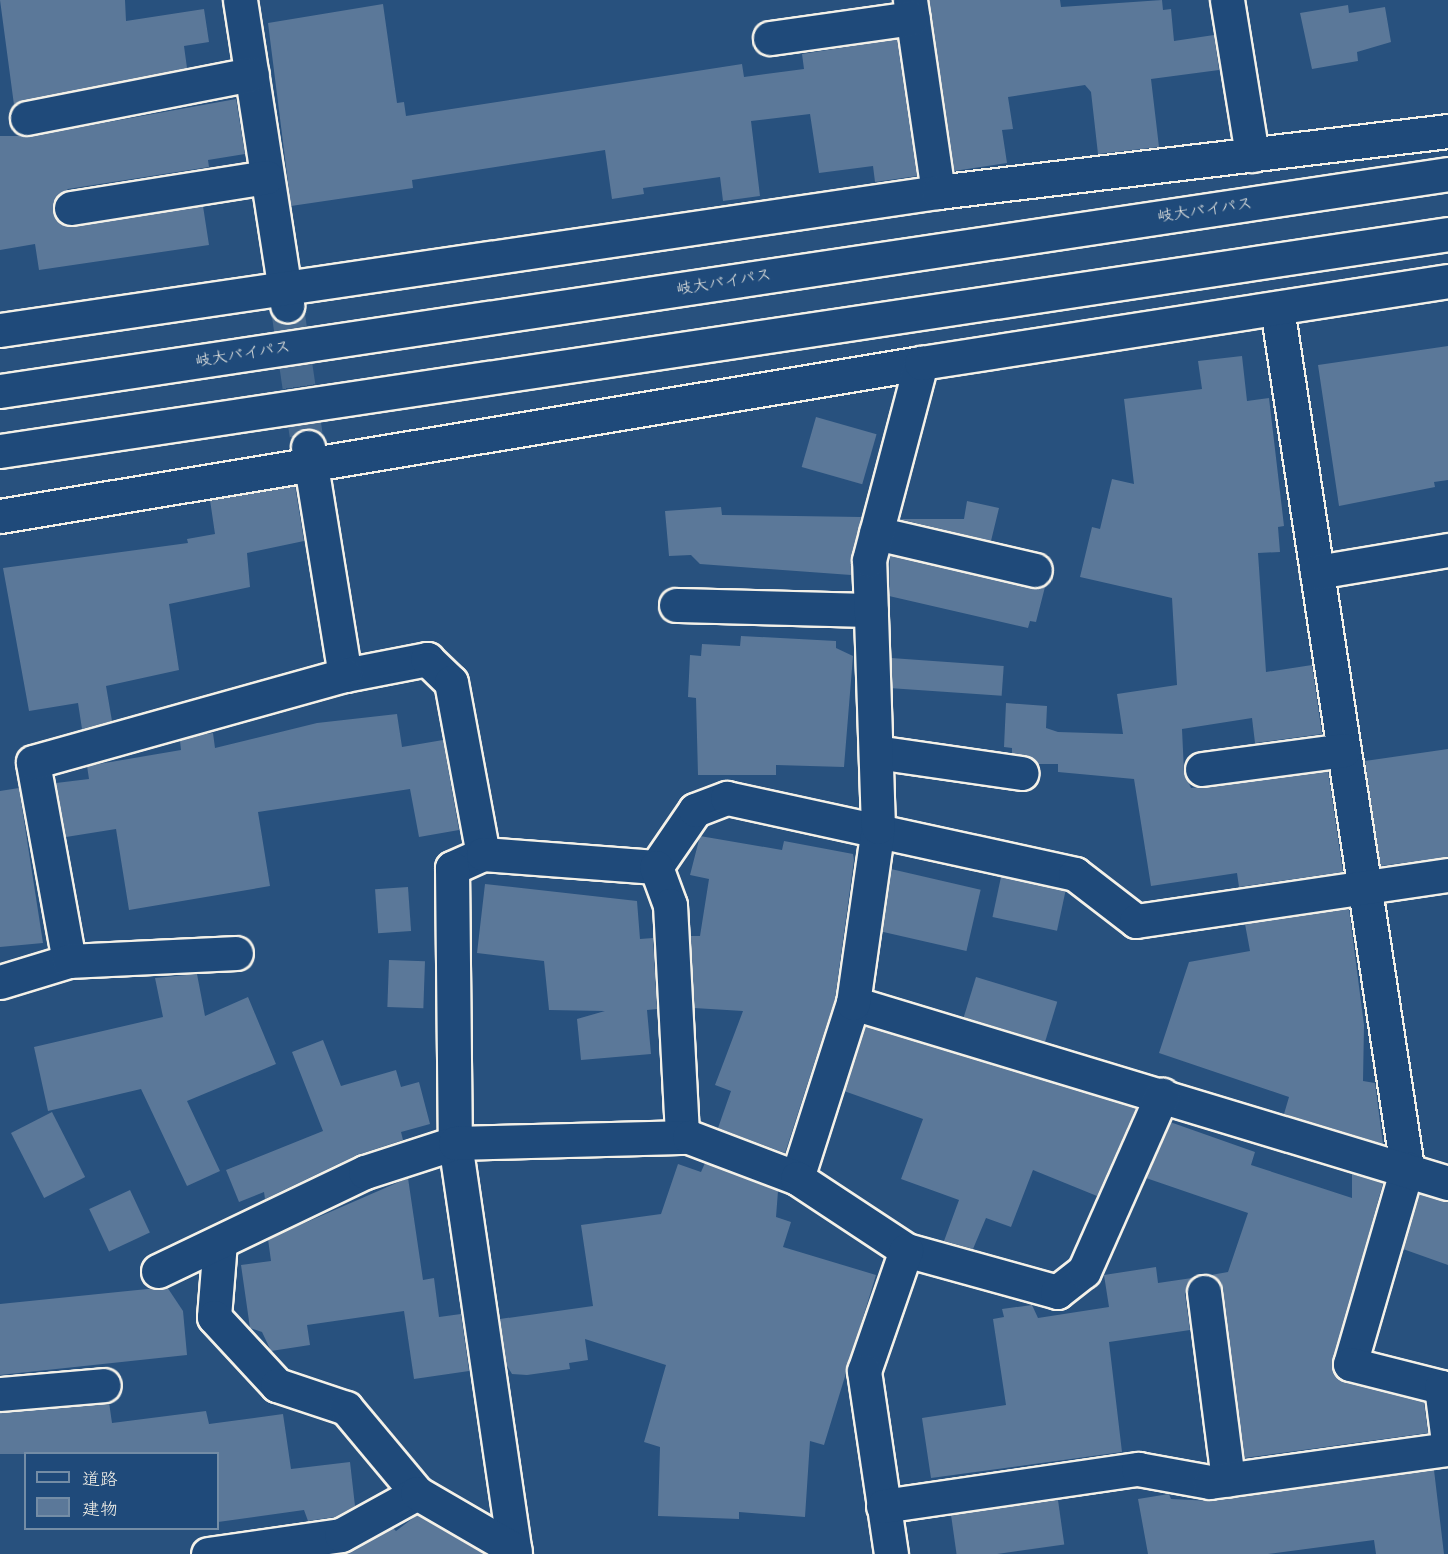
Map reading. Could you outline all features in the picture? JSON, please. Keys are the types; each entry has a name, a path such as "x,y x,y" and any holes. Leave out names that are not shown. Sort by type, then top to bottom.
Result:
{"main road":[{"path":"240,0 285,295"},
{"path":"1227,0 1252,155"},
{"path":"770,38 912,9 938,192"},
{"path":"27,118 252,74"},
{"path":"0,330 285,295 938,192 1448,131"},
{"name":"岐大バイパス","path":"0,391 1448,174"},
{"path":"70,208 267,177"},
{"path":"0,451 1448,234"},
{"path":"0,516 310,457 1448,281"},
{"path":"1277,308 1407,1168 1350,1364 1442,1387 1448,1442"},
{"path":"797,1178 853,1003 878,827 869,560 921,363"},
{"path":"310,457 345,675"},
{"path":"876,532 1035,570"},
{"path":"1317,572 1448,550"},
{"path":"675,605 871,610"},
{"path":"69,961 33,762 345,675 427,659 451,682 483,854"},
{"path":"1202,769 1344,750"},
{"path":"876,752 1021,773"},
{"path":"656,867 694,810 728,798 878,827 1075,874 1136,921 1365,886 1448,876"},
{"path":"515,1552 455,1143 452,868 483,854 656,867"},
{"path":"656,867 670,905 682,1137"},
{"path":"0,982 69,961 236,953"},
{"path":"853,1003 1407,1168 1448,1183"},
{"path":"158,1271 366,1173 455,1143 682,1137 797,1178 906,1250 1057,1292 1084,1271 1162,1095"},
{"path":"220,1242 214,1317 277,1385 346,1408 417,1493 515,1552"},
{"path":"891,1554 864,1371 906,1250"},
{"path":"1204,1292 1228,1479"},
{"path":"0,1394 104,1384"},
{"path":"883,1506 1138,1469 1210,1482 1448,1449"},
{"path":"208,1554 341,1535 417,1493"}],"building":[{"path":"0,0 125,0 126,21 204,9 209,42 184,46 187,68 14,105"},
{"path":"929,0 1060,0 1061,7 1162,0 1163,10 1171,9 1174,41 1214,35 1219,70 1151,79 1159,147 1098,154 1091,92 1085,85 1008,97 1013,129 1002,130 1007,163 954,171"},
{"path":"383,4 397,103 404,102 406,116 742,64 744,77 804,69 802,54 897,39 917,176 875,182 873,166 819,173 810,114 751,121 760,196 723,201 720,177 643,188 644,194 612,199 605,150 412,180 413,188 291,206 268,23"},
{"path":"1348,5 1349,13 1385,7 1391,42 1357,52 1358,61 1312,69 1300,13"},
{"path":"236,99 245,154 208,160 209,167 68,189 53,202 56,219 73,227 203,206 209,245 39,270 35,244 0,250 0,136 31,136"},
{"path":"1448,346 1448,480 1434,482 1435,487 1339,506 1318,365"},
{"path":"1242,356 1247,401 1269,398 1284,526 1278,527 1280,552 1258,553 1266,672 1312,665 1322,734 1255,743 1252,718 1182,729 1184,772 1191,788 1328,771 1343,872 1239,887 1237,873 1151,886 1134,779 1058,772 1058,764 1037,764 1012,753 1012,748 1004,747 1006,703 1047,706 1046,728 1058,732 1123,734 1117,694 1177,685 1172,598 1080,577 1092,527 1100,529 1112,479 1134,484 1124,399 1202,389 1198,361"},
{"path":"816,417 877,434 862,484 802,467"},
{"path":"295,486 304,541 247,553 250,587 169,604 179,670 106,686 112,721 82,729 78,703 29,711 3,568 188,543 187,539 215,534 210,500"},
{"path":"967,501 999,508 991,541 899,519 964,519"},
{"path":"721,507 722,515 861,517 851,575 700,564 691,555 669,556 665,511"},
{"path":"890,555 1045,587 1036,622 1030,621 1028,628 889,596"},
{"path":"741,636 836,641 836,648 853,656 844,767 776,765 776,775 698,775 696,698 688,697 690,655 701,656 702,644 740,646"},
{"path":"891,658 1004,666 1002,696 889,688"},
{"path":"397,714 402,747 443,740 459,830 419,837 410,789 258,812 270,886 129,910 116,829 66,837 56,783 89,779 87,766 181,750 180,741 199,735 213,733 215,748 317,723"},
{"path":"1448,749 1448,857 1380,866 1365,761"},
{"path":"19,788 43,943 0,947 0,791"},
{"path":"700,836 782,850 784,841 853,854 835,999 785,1153 718,1128 731,1091 715,1085 743,1011 694,1008 690,936 700,936 709,879 690,875"},
{"path":"891,869 981,890 966,951 877,930"},
{"path":"1001,877 1066,891 1057,931 992,917"},
{"path":"485,884 637,901 640,939 653,938 657,1009 647,1010 651,1054 581,1060 577,1019 605,1011 549,1010 544,961 477,953"},
{"path":"408,887 411,931 378,933 375,889"},
{"path":"1349,909 1364,1025 1363,1081 1375,1083 1383,1144 1284,1114 1289,1097 1159,1053 1189,962 1250,951 1245,924"},
{"path":"389,960 425,961 423,1008 387,1007"},
{"path":"197,974 205,1016 248,997 276,1064 187,1101 220,1171 187,1186 141,1089 48,1111 34,1047 163,1017 155,978"},
{"path":"976,977 1057,1002 1045,1042 964,1017"},
{"path":"865,1026 1136,1108 1097,1196 1033,1170 1011,1227 986,1218 973,1249 944,1241 959,1200 901,1179 923,1119 844,1091"},
{"path":"323,1040 341,1086 396,1070 401,1087 419,1082 430,1124 401,1132 403,1140 357,1155 265,1199 264,1192 239,1202 226,1170 323,1131 292,1052"},
{"path":"52,1112 85,1177 44,1198 11,1133"},
{"path":"1170,1122 1255,1152 1251,1165 1352,1198 1352,1174 1383,1183 1332,1368 1345,1382 1424,1402 1428,1433 1244,1458 1223,1290 1211,1275 1228,1272 1248,1213 1146,1178"},
{"path":"705,1163 778,1191 776,1217 791,1222 783,1247 876,1275 824,1445 810,1441 805,1517 739,1512 739,1519 658,1516 660,1447 644,1442 666,1365 585,1339 588,1360 569,1363 570,1369 527,1375 512,1374 507,1366 500,1319 593,1306 581,1225 661,1214 678,1164 701,1172"},
{"path":"408,1178 423,1280 434,1278 439,1317 461,1314 469,1371 414,1379 404,1311 307,1325 310,1345 271,1351 262,1332 250,1328 241,1265 271,1261 268,1239"},
{"path":"130,1190 150,1233 109,1252 89,1209"},
{"path":"1419,1194 1448,1202 1448,1265 1403,1249"},
{"path":"1156,1267 1158,1283 1192,1278 1185,1294 1190,1330 1109,1342 1122,1452 931,1478 922,1418 1006,1405 993,1319 1004,1317 1002,1309 1032,1305 1038,1318 1109,1307 1104,1275"},
{"path":"167,1287 183,1311 187,1355 0,1375 0,1304"},
{"path":"109,1402 112,1423 206,1411 209,1424 283,1414 291,1469 350,1462 355,1506 335,1517 308,1521 304,1510 219,1522 219,1452 0,1454 0,1412"},
{"path":"1434,1470 1444,1554 1376,1554 1374,1540 1268,1554 1148,1554 1138,1499 1169,1494 1171,1499 1213,1501"},
{"path":"1058,1500 1064,1545 997,1554 957,1554 951,1515"},
{"path":"417,1515 484,1554 341,1554 393,1528 396,1531"}],"tunnel":[{"path":"287,305 308,447"}]}
